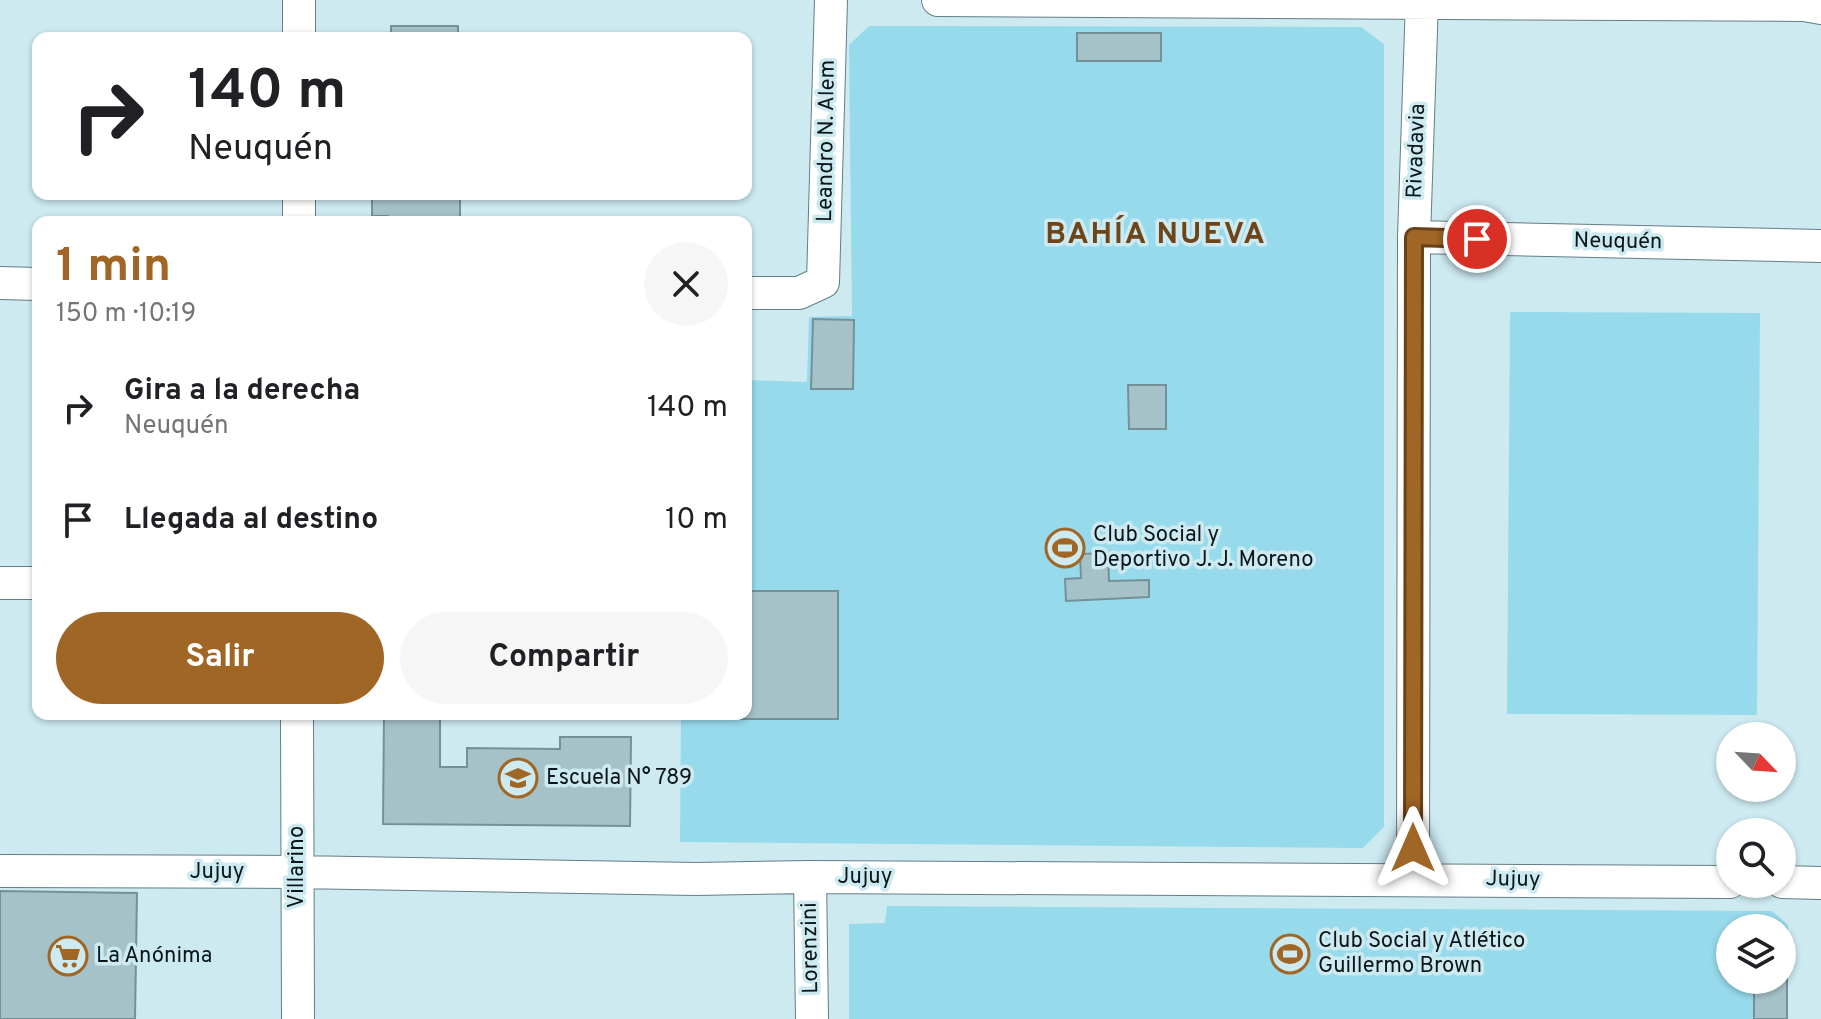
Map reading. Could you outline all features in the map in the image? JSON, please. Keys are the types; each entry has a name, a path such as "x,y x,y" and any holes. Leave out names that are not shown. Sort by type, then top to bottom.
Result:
{"street":[{"path":"299,0 299,32"},
{"name":"Leandro N. Alem","path":"752,293 799,293 823,282 831,0"},
{"path":"938,0 1804,5 1821,8"},
{"name":"Rivadavia","path":"1413,879 1414,237 1422,2"},
{"name":"Neuquén","path":"1414,237 1821,246"},
{"path":"0,283 32,284"},
{"path":"0,583 32,583"},
{"name":"Villarino","path":"297,720 298,1019"},
{"name":"Jujuy","path":"0,871 297,872 696,879 1716,882"},
{"name":"Lorenzini","path":"810,877 812,1019"},
{"path":"1796,882 1821,883"}],"shaded area":[{"name":"Club Social y Deportivo J. J. Moreno","path":"869,26 1361,27 1384,44 1384,827 1363,848 680,842 681,720 752,720 752,380 807,382 809,317 852,316 849,45"},
{"path":"1510,312 1760,313 1757,715 1507,714"},
{"name":"Club Social y Atlético Guillermo Brown","path":"887,906 1772,911 1775,914 1716,914 1716,994 1788,994 1788,1019 849,1019 849,924 885,923"}],"building":[{"path":"391,26 458,26 458,32 391,32"},
{"path":"1077,33 1161,33 1161,61 1077,61"},
{"path":"372,200 460,200 460,216 372,216"},
{"path":"813,319 854,320 853,389 811,389"},
{"path":"1128,385 1166,385 1166,429 1129,429"},
{"path":"1108,553 1109,581 1149,580 1149,597 1066,601 1065,579 1081,578 1080,554"},
{"path":"752,591 838,591 838,719 752,719"},
{"name":"Escuela N° 789","path":"384,720 440,720 440,767 467,767 467,748 560,749 560,737 631,737 630,826 383,824"},
{"name":"La Anónima","path":"0,891 137,893 135,1019 0,1019"},
{"path":"1754,994 1787,994 1787,1019 1754,1019"}],"place":[{"name":"Club Social y Deportivo J. J. Moreno","path":"1065,548"},
{"name":"Escuela N° 789","path":"518,778"},
{"name":"Club Social y Atlético Guillermo Brown","path":"1290,954"},
{"name":"La Anónima","path":"68,956"}],"district":[{"name":"BAHÍA NUEVA","path":"1156,235"}],"route":[{"path":"1413,848 1414,237 1477,239"}]}
